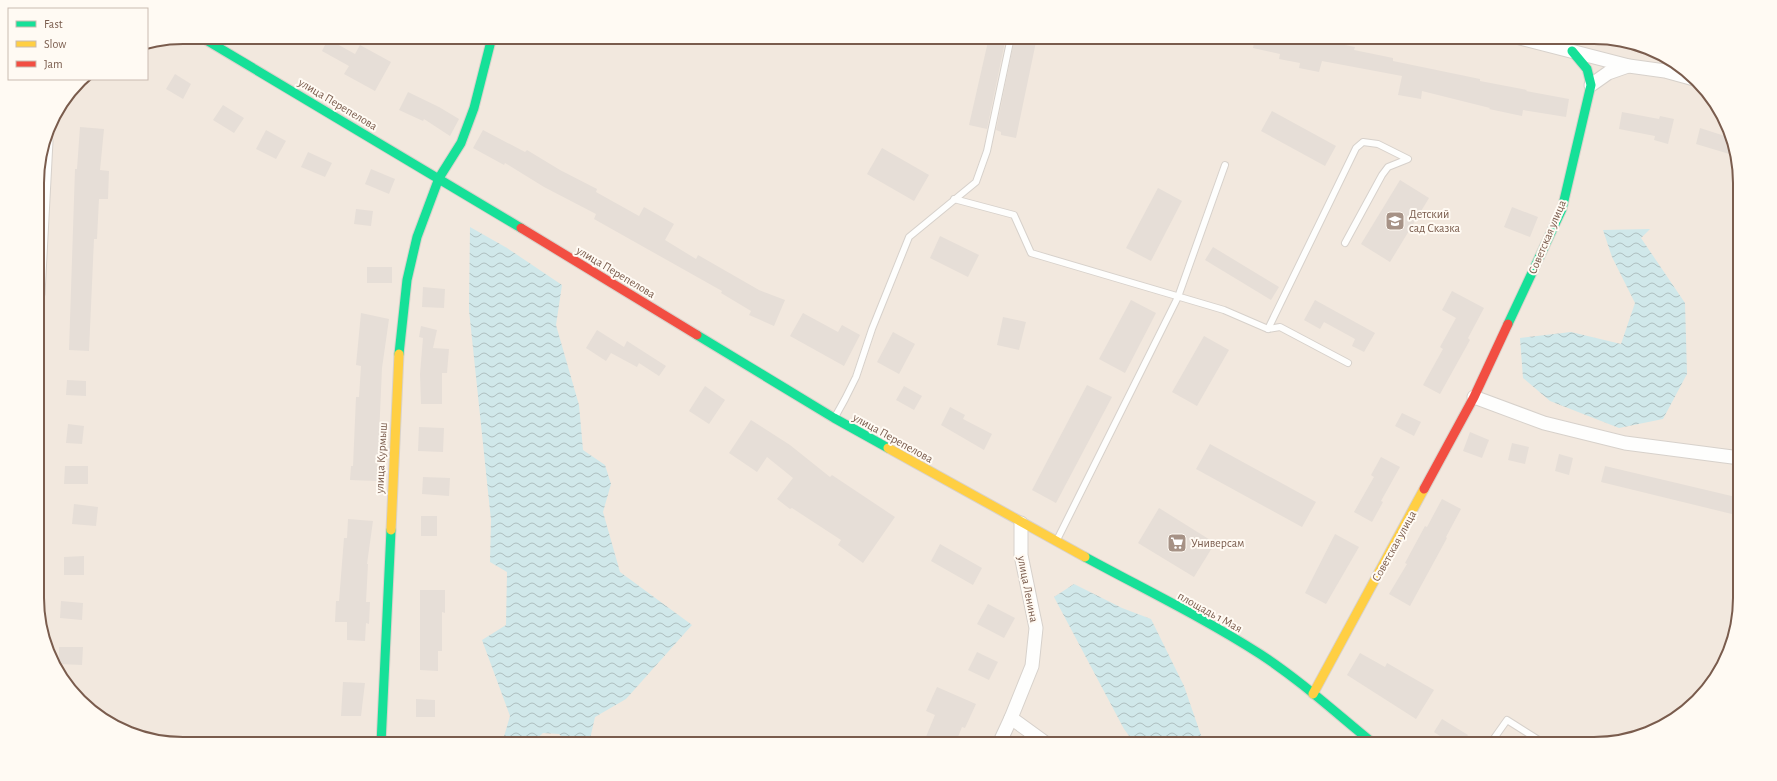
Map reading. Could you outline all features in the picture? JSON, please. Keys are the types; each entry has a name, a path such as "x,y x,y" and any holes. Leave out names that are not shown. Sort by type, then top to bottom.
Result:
{"street":[{"name":"улица Перепелова","path":"213,44 439,178 834,418 1021,523"},
{"name":"улица Курмыш","path":"381,737 398,368 407,280 417,237 439,178 461,143 474,108 490,44"},
{"path":"1546,44 1629,66 1681,75"},
{"path":"1572,50 1587,69 1591,85 1608,73 1629,66"},
{"name":"Советская улица","path":"1313,694 1474,397 1562,209 1591,85"},
{"path":"1474,397 1544,423 1625,443 1733,457"},
{"name":"площадь 1 Мая","path":"1021,523 1220,630 1261,655 1313,694 1365,737"},
{"name":"улица Ленина","path":"1002,737 1032,666 1036,628 1021,555 1021,523"},
{"path":"1011,718 1037,737"}],"lane":[{"path":"834,418 846,400 856,377 872,329 909,237 976,182 987,151 1010,44"},
{"path":"1268,329 1356,148 1363,142 1378,144 1408,159 1388,167 1382,175 1345,243"},
{"path":"1056,542 1178,297 1225,165"},
{"path":"954,199 1014,215 1031,253 1224,310 1268,329 1280,327 1348,363"},
{"path":"1495,737 1507,720 1534,737"}],"shaded area":[{"path":"183,44 1594,44 1612,45 1647,55 1664,63 1679,73 1704,98 1714,113 1722,130 1732,165 1733,607 1728,634 1719,660 1699,690 1686,703 1671,714 1656,723 1639,730 1603,737 183,737 165,736 138,730 113,718 98,708 73,683 63,668 55,651 45,616 44,174 49,147 58,121 78,91 89,80 148,80 148,49"}],"water":[{"path":"470,227 507,248 562,285 556,325 579,405 583,450 605,465 611,484 603,512 620,572 692,625 626,699 595,717 590,737 562,737 559,734 543,733 539,737 504,737 510,716 482,640 506,625 507,572 490,562 491,520 469,310"},
{"path":"1650,229 1641,238 1685,303 1687,374 1663,419 1619,428 1550,401 1523,378 1520,338 1571,332 1621,344 1635,303 1612,257 1603,230"},
{"path":"1074,584 1122,608 1151,619 1184,686 1202,737 1130,737 1124,729 1054,597"}],"building":[{"path":"326,44 337,44 355,54 360,45 391,62 375,91 344,74 349,66 322,51"},
{"path":"987,44 1005,44 987,129 969,125"},
{"path":"1014,44 1036,44 1016,138 1001,135 1001,132 996,130"},
{"path":"1254,44 1339,44 1355,47 1354,50 1393,58 1393,61 1480,79 1480,81 1527,90 1526,91 1569,99 1566,117 1523,110 1522,116 1489,109 1490,108 1422,91 1421,99 1398,95 1402,76 1322,61 1319,72 1299,68 1300,63 1279,59 1280,54 1253,48"},
{"path":"175,74 191,84 183,99 166,89"},
{"path":"408,92 439,107 459,119 450,136 424,119 423,121 399,110"},
{"path":"223,105 244,118 234,133 213,120"},
{"path":"1272,111 1336,146 1325,166 1261,131"},
{"path":"1622,112 1659,119 1660,116 1674,119 1668,144 1654,140 1655,136 1619,129"},
{"path":"80,127 104,129 100,170 109,171 108,199 99,199 97,239 94,239 89,351 69,350 75,169 77,169"},
{"path":"1700,128 1724,136 1730,154 1696,144"},
{"path":"266,130 286,141 276,159 256,149"},
{"path":"483,130 525,152 527,150 560,170 597,189 596,192 639,216 644,207 674,224 665,240 696,259 698,255 759,290 785,300 774,326 749,315 751,311 721,293 722,291 594,219 596,214 544,187 505,163 504,165 473,148"},
{"path":"882,148 929,175 914,201 867,174"},
{"path":"308,152 332,163 325,177 301,167"},
{"path":"371,169 395,179 389,194 365,184"},
{"name":"Детский сад Сказка","path":"1400,180 1429,198 1390,262 1361,244"},
{"path":"1158,188 1182,201 1151,261 1126,248"},
{"path":"1512,207 1538,217 1530,237 1504,227"},
{"path":"356,209 373,211 371,226 354,224"},
{"path":"940,236 979,255 968,277 930,258"},
{"path":"1213,247 1279,287 1271,300 1205,260"},
{"path":"367,267 392,267 392,283 367,283"},
{"path":"423,287 445,289 444,308 422,307"},
{"path":"1452,291 1484,308 1468,338 1470,340 1440,394 1423,385 1443,349 1440,347 1456,318 1442,310"},
{"path":"1131,300 1156,313 1125,373 1099,359"},
{"path":"1315,300 1375,333 1364,352 1352,346 1355,339 1324,322 1320,329 1304,320"},
{"path":"361,313 389,319 382,368 377,481 350,480 351,466 353,466 356,397 359,397 361,366 356,365"},
{"path":"803,313 838,332 842,325 860,335 844,366 790,336"},
{"path":"1003,317 1026,322 1019,350 997,345"},
{"path":"421,326 437,330 433,348 449,349 447,373 442,373 442,404 421,404 420,374 423,338 419,337"},
{"path":"597,330 624,347 627,341 666,366 659,376 639,363 637,367 611,353 606,361 586,348"},
{"path":"893,332 915,344 899,374 877,362"},
{"path":"1204,336 1229,350 1197,406 1172,392"},
{"path":"67,380 86,381 86,396 66,395"},
{"path":"1087,385 1112,397 1056,503 1032,490"},
{"path":"705,386 725,400 709,424 689,411"},
{"path":"904,386 922,396 914,410 896,400"},
{"path":"950,407 965,415 963,419 992,434 984,450 941,425"},
{"path":"1402,413 1421,422 1414,436 1395,426"},
{"path":"751,420 790,445 830,477 832,475 895,517 863,563 838,545 841,540 792,508 790,509 777,499 793,478 767,457 757,472 729,453"},
{"path":"68,424 84,426 82,444 66,443"},
{"path":"419,427 444,428 443,452 418,451"},
{"path":"1470,432 1489,440 1482,458 1463,451"},
{"path":"1512,443 1529,447 1525,464 1508,460"},
{"path":"1210,444 1316,502 1302,527 1196,469"},
{"path":"1559,454 1573,458 1569,475 1555,471"},
{"path":"1381,457 1400,467 1381,501 1383,502 1372,522 1354,512 1374,477 1371,475"},
{"path":"65,466 88,466 88,484 64,484"},
{"path":"1605,466 1733,496 1733,514 1601,482"},
{"path":"423,477 450,478 449,496 422,494"},
{"path":"1442,499 1461,509 1410,606 1389,594 1407,564 1405,563 1425,526 1427,527"},
{"path":"74,504 98,507 96,526 72,524"},
{"name":"Универсам","path":"1159,508 1215,543 1194,577 1138,543"},
{"path":"421,516 437,516 437,536 421,536"},
{"path":"348,519 373,521 367,564 366,602 370,602 369,624 366,623 365,641 347,640 347,622 335,622 336,601 339,601 344,538 347,538"},
{"path":"1335,534 1359,547 1326,604 1305,593"},
{"path":"940,544 982,568 973,585 931,561"},
{"path":"84,556 84,575 64,575 64,557"},
{"path":"420,590 445,590 445,613 442,612 442,651 438,651 438,671 420,670"},
{"path":"61,601 83,603 82,620 60,618"},
{"path":"988,604 1015,618 1004,638 977,624"},
{"path":"59,647 83,647 82,665 61,664 59,660"},
{"path":"977,652 998,662 989,680 968,670"},
{"path":"1360,653 1385,667 1387,663 1434,690 1416,719 1347,675"},
{"path":"343,682 365,683 361,716 341,716"},
{"path":"937,687 976,704 965,728 962,727 958,737 926,737 935,715 926,711"},
{"path":"416,699 435,700 435,717 416,717"},
{"path":"1442,719 1468,735 1467,737 1442,737 1434,732"}],"traffic: fast":[{"path":"213,44 521,228"},
{"path":"399,354 407,280 417,237 439,178 461,143 474,108 490,44"},
{"path":"1508,324 1562,209 1591,85 1587,69 1572,51"},
{"path":"697,335 834,418 888,448"},
{"path":"381,737 391,530"},
{"path":"1085,557 1196,616 1260,654 1304,686 1366,737"}],"traffic: slow":[{"path":"391,530 399,354"},
{"path":"888,448 1085,557"},
{"path":"1313,694 1424,489"}],"traffic: jam":[{"path":"521,228 697,335"},
{"path":"1424,489 1474,397 1508,324"}],"place":[{"name":"Детский сад Сказка","path":"1395,221"},
{"name":"Универсам","path":"1177,543"}]}
